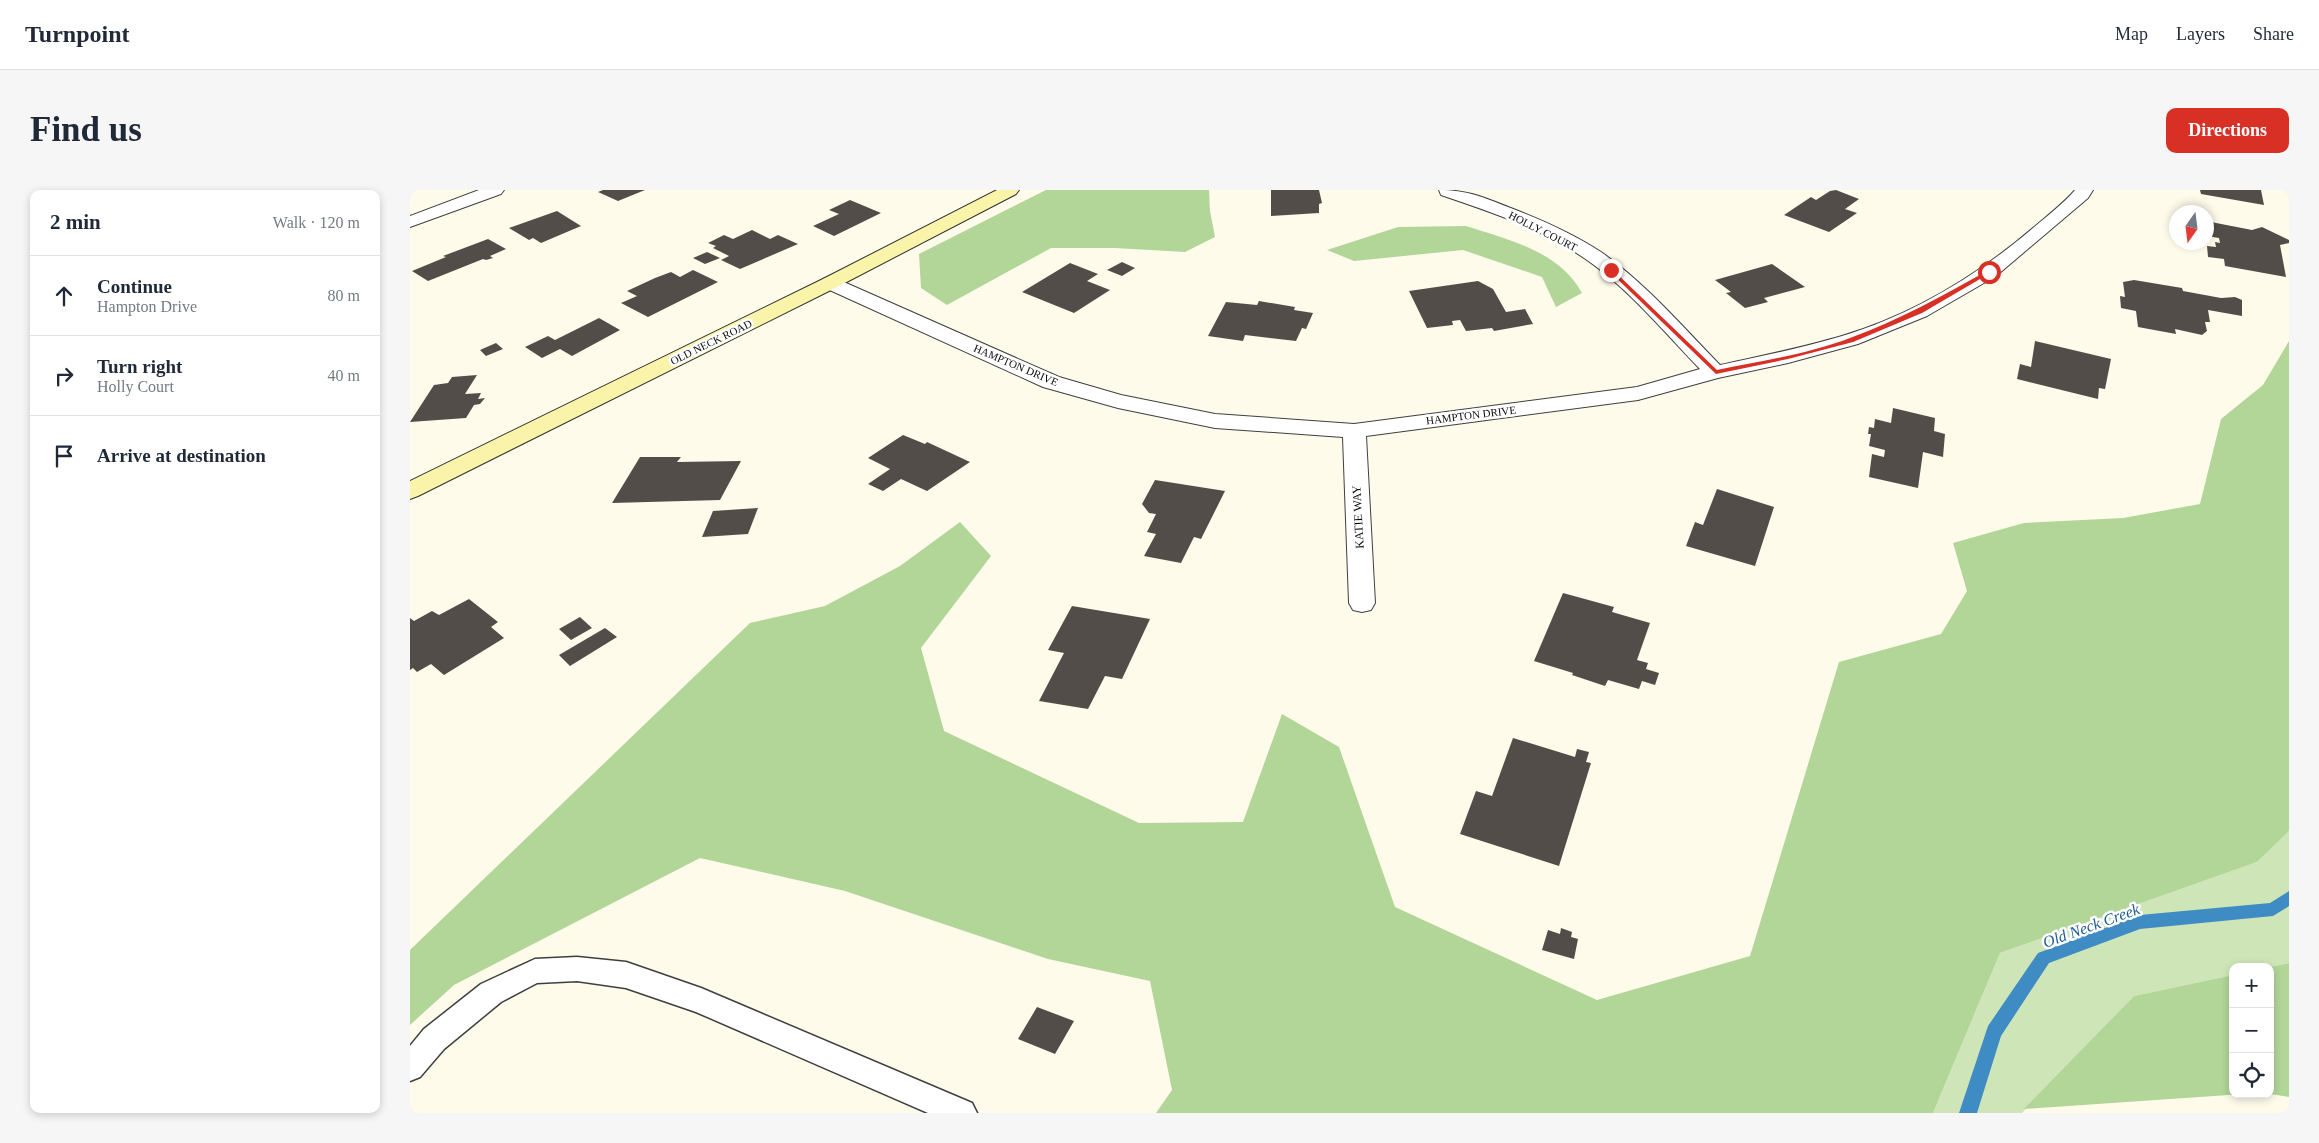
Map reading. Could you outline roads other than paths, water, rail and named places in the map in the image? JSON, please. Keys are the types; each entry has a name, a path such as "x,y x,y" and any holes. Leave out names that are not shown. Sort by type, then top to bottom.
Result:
{"street":[{"path":"410,222 495,190"},
{"name":"OLD NECK ROAD","path":"410,491 830,283 1010,190"},
{"name":"HAMPTON DRIVE","path":"830,283 1051,382 1118,402 1215,421 1354,431 1638,393 1716,372 1788,357 1851,340 1920,312 1989,272 2027,242 2082,194 2084,190"},
{"name":"HOLLY COURT","path":"1447,191 1511,214 1568,240 1611,270 1716,372"},
{"name":"KATIE WAY","path":"1354,431 1362,603"}],"lane":[{"path":"410,1067 434,1039 491,993 535,972 577,968 626,975 701,1001 962,1113"}],"waterway":[{"name":"Old Neck Creek","path":"1968,1113 1994,1032 2044,958 2140,922 2273,909 2289,898"}]}
